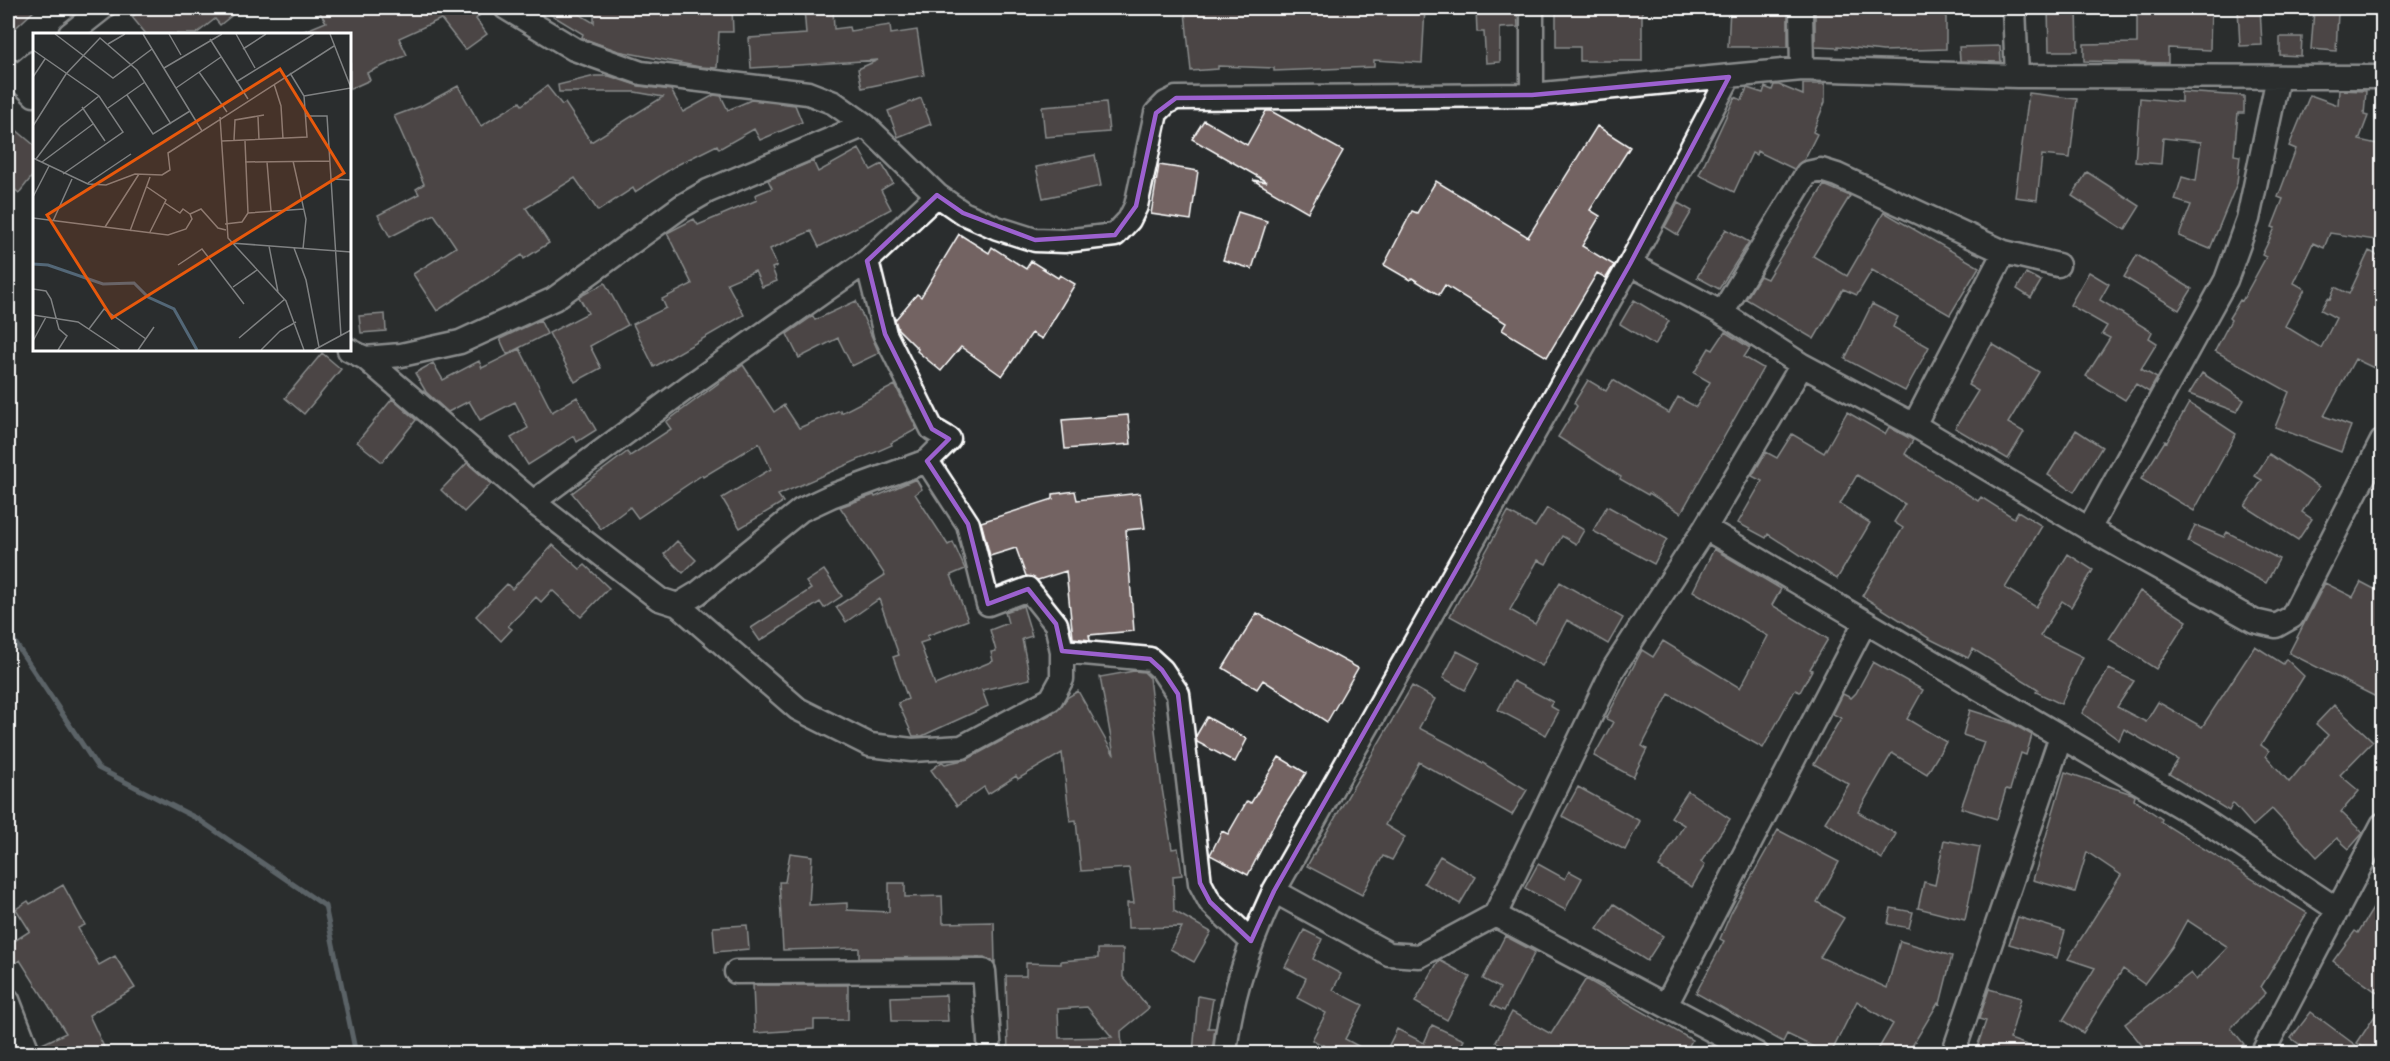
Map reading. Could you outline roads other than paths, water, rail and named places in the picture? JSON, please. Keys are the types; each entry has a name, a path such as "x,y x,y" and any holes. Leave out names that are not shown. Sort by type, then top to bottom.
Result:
{"street":[{"path":"71,33 103,8"},
{"path":"506,8 574,49 641,73 808,93 834,103 865,125 937,195 963,213 997,228 1035,240 1064,241 1115,235 1129,220 1136,206 1156,113 1176,98 1532,95 1802,69 2017,76 2382,77"},
{"path":"1532,8 1532,95"},
{"path":"1801,8 1802,69"},
{"path":"2014,8 2017,76"},
{"path":"33,63 12,73 33,94"},
{"path":"1226,1053 1232,1007 1251,941 1274,891 1630,264 1729,77"},
{"path":"2089,529 2226,280 2248,219 2278,77"},
{"path":"357,354 400,356 460,342 554,299 682,206 708,191 865,125"},
{"path":"1722,313 1807,173 1821,170 1837,175 2004,252 2058,266"},
{"path":"533,502 715,367 867,261 937,195"},
{"path":"1914,425 2004,252"},
{"path":"678,605 801,510 831,496 927,461 950,439 932,429 885,334 867,261"},
{"path":"1630,264 1722,313 1803,365 1914,425 2089,529 2254,621 2276,626 2292,617 2376,473 2382,441"},
{"path":"357,354 533,502 659,599 678,605 798,709 870,745 912,750 962,747 1051,699 1062,679 1062,651 1056,624 1028,588 988,604 968,524 927,461"},
{"path":"1274,891 1389,954 1404,957 1419,956 1495,915 1614,668 1705,528 1803,365"},
{"path":"1705,528 2205,821 2338,910"},
{"path":"1666,1005 1865,622"},
{"path":"1062,651 1150,659 1162,670 1178,694 1200,883 1210,902 1251,941"},
{"path":"1953,1053 2061,736"},
{"path":"2268,1051 2382,825"},
{"path":"1495,915 1757,1053"},
{"path":"736,972 984,971 990,1053"},
{"path":"8,1000 29,1053"}],"waterway":[{"path":"8,632 98,768 198,819 325,906 356,1054"}]}
